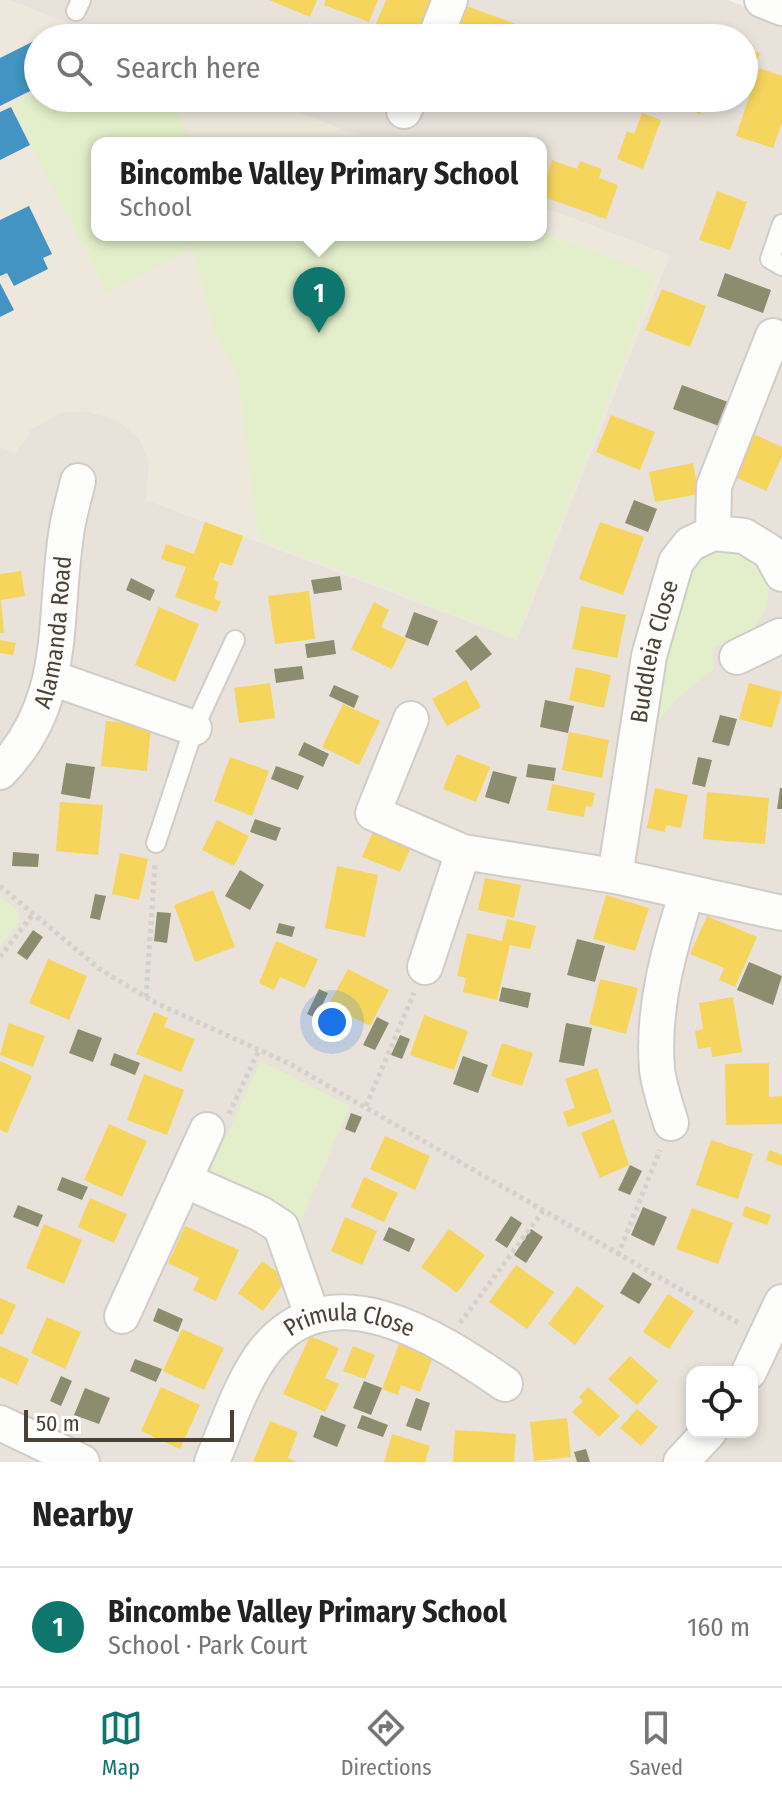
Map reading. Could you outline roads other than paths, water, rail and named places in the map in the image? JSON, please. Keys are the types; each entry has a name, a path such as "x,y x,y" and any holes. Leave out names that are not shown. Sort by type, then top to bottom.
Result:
{"street":[{"path":"441,24 450,0"},
{"path":"762,0 782,8"},
{"path":"773,336 714,486 713,533 744,536 770,552 782,574"},
{"name":"Alamanda Road","path":"0,772 16,756 37,720 52,678 60,632 66,536 78,481"},
{"name":"Buddleia Close","path":"615,876 649,656 667,584 676,562 690,544 713,533"},
{"path":"737,657 781,630"},
{"path":"52,678 194,728"},
{"path":"411,719 373,813 463,852 615,876 782,913"},
{"path":"425,967 463,852"},
{"path":"671,1123 657,1070 659,1008 666,959 687,892"},
{"path":"122,1316 207,1130"},
{"path":"184,1180 261,1214 281,1227 312,1315"},
{"path":"752,1366 782,1302"},
{"name":"Primula Close","path":"212,1462 261,1356 285,1330 312,1315 342,1310 369,1314 444,1345 505,1384"},
{"path":"0,1423 28,1450 82,1462"},
{"path":"681,1462 703,1438"}],"lane":[{"path":"782,224 770,259 782,266"},
{"path":"156,843 194,728 235,640"}],"place":[{"name":"Bincombe Valley Primary School","path":"319,333"}]}
